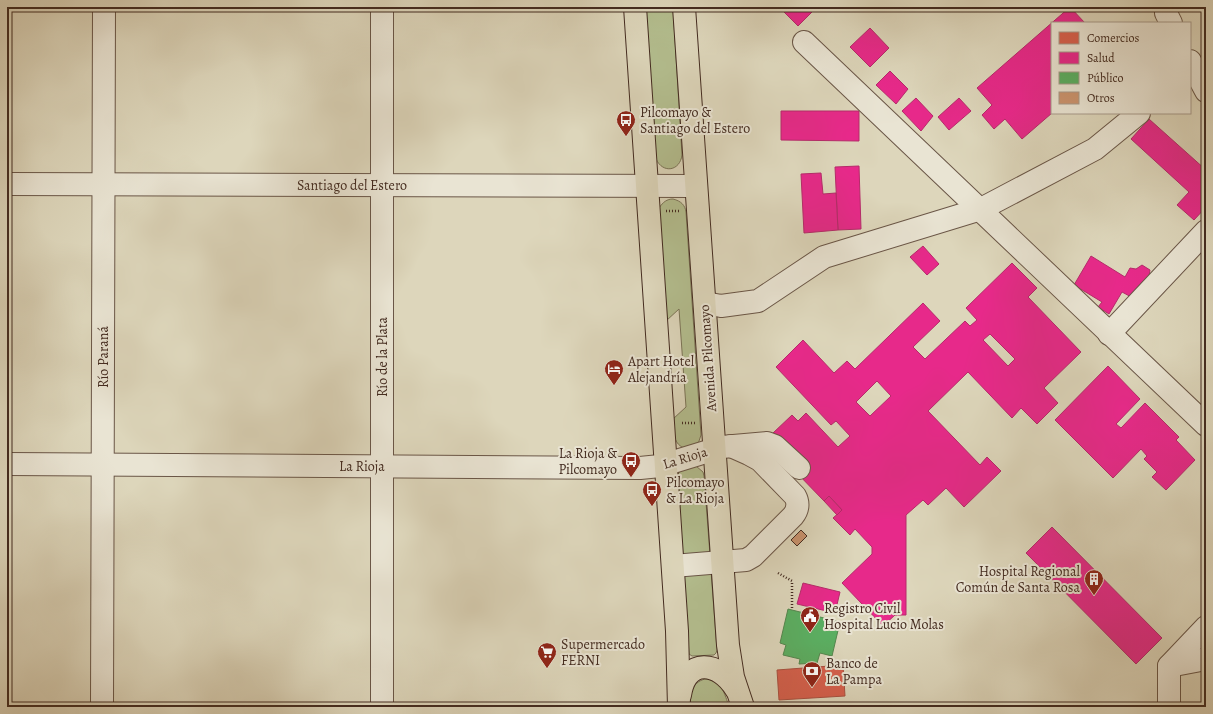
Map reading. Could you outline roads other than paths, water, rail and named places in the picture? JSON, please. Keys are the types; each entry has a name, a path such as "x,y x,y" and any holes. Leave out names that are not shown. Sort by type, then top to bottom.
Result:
{"main road":[{"path":"635,7 673,566 680,702"},
{"name":"Avenida Pilcomayo","path":"684,7 704,303 722,447 723,562 729,652 740,698"},
{"path":"680,702 682,684 694,671 701,668 712,668 719,671 729,679 740,698"}],"street":[{"name":"Río Paraná","path":"102,707 104,7"},
{"name":"Río de la Plata","path":"382,7 382,707"},
{"path":"804,42 1206,425"},
{"path":"1191,62 1200,83"},
{"path":"704,303 721,306 758,301 824,257 980,209 1095,149 1138,114"},
{"name":"Santiago del Estero","path":"7,184 696,186"},
{"path":"1109,334 1206,232"},
{"name":"La Rioja","path":"7,464 640,468 666,464 722,447 766,443 777,447 799,468"},
{"path":"673,566 746,560 753,556 793,516 796,511 798,505 797,499 764,462 753,455 722,447"},
{"path":"1169,707 1169,666 1206,627"},
{"path":"1169,666 1206,659"}],"place":[{"name":"Pilcomayo & Santiago del Estero","path":"626,137"},
{"name":"Apart Hotel Alejandría","path":"614,386"},
{"name":"La Rioja & Pilcomayo","path":"631,478"},
{"name":"Pilcomayo & La Rioja","path":"652,507"},
{"name":"Hospital Regional Común de Santa Rosa","path":"1094,596"},
{"name":"Registro Civil Hospital Lucio Molas","path":"810,633"},
{"name":"Supermercado FERNI","path":"547,669"},
{"name":"Banco de La Pampa","path":"812,688"}]}
